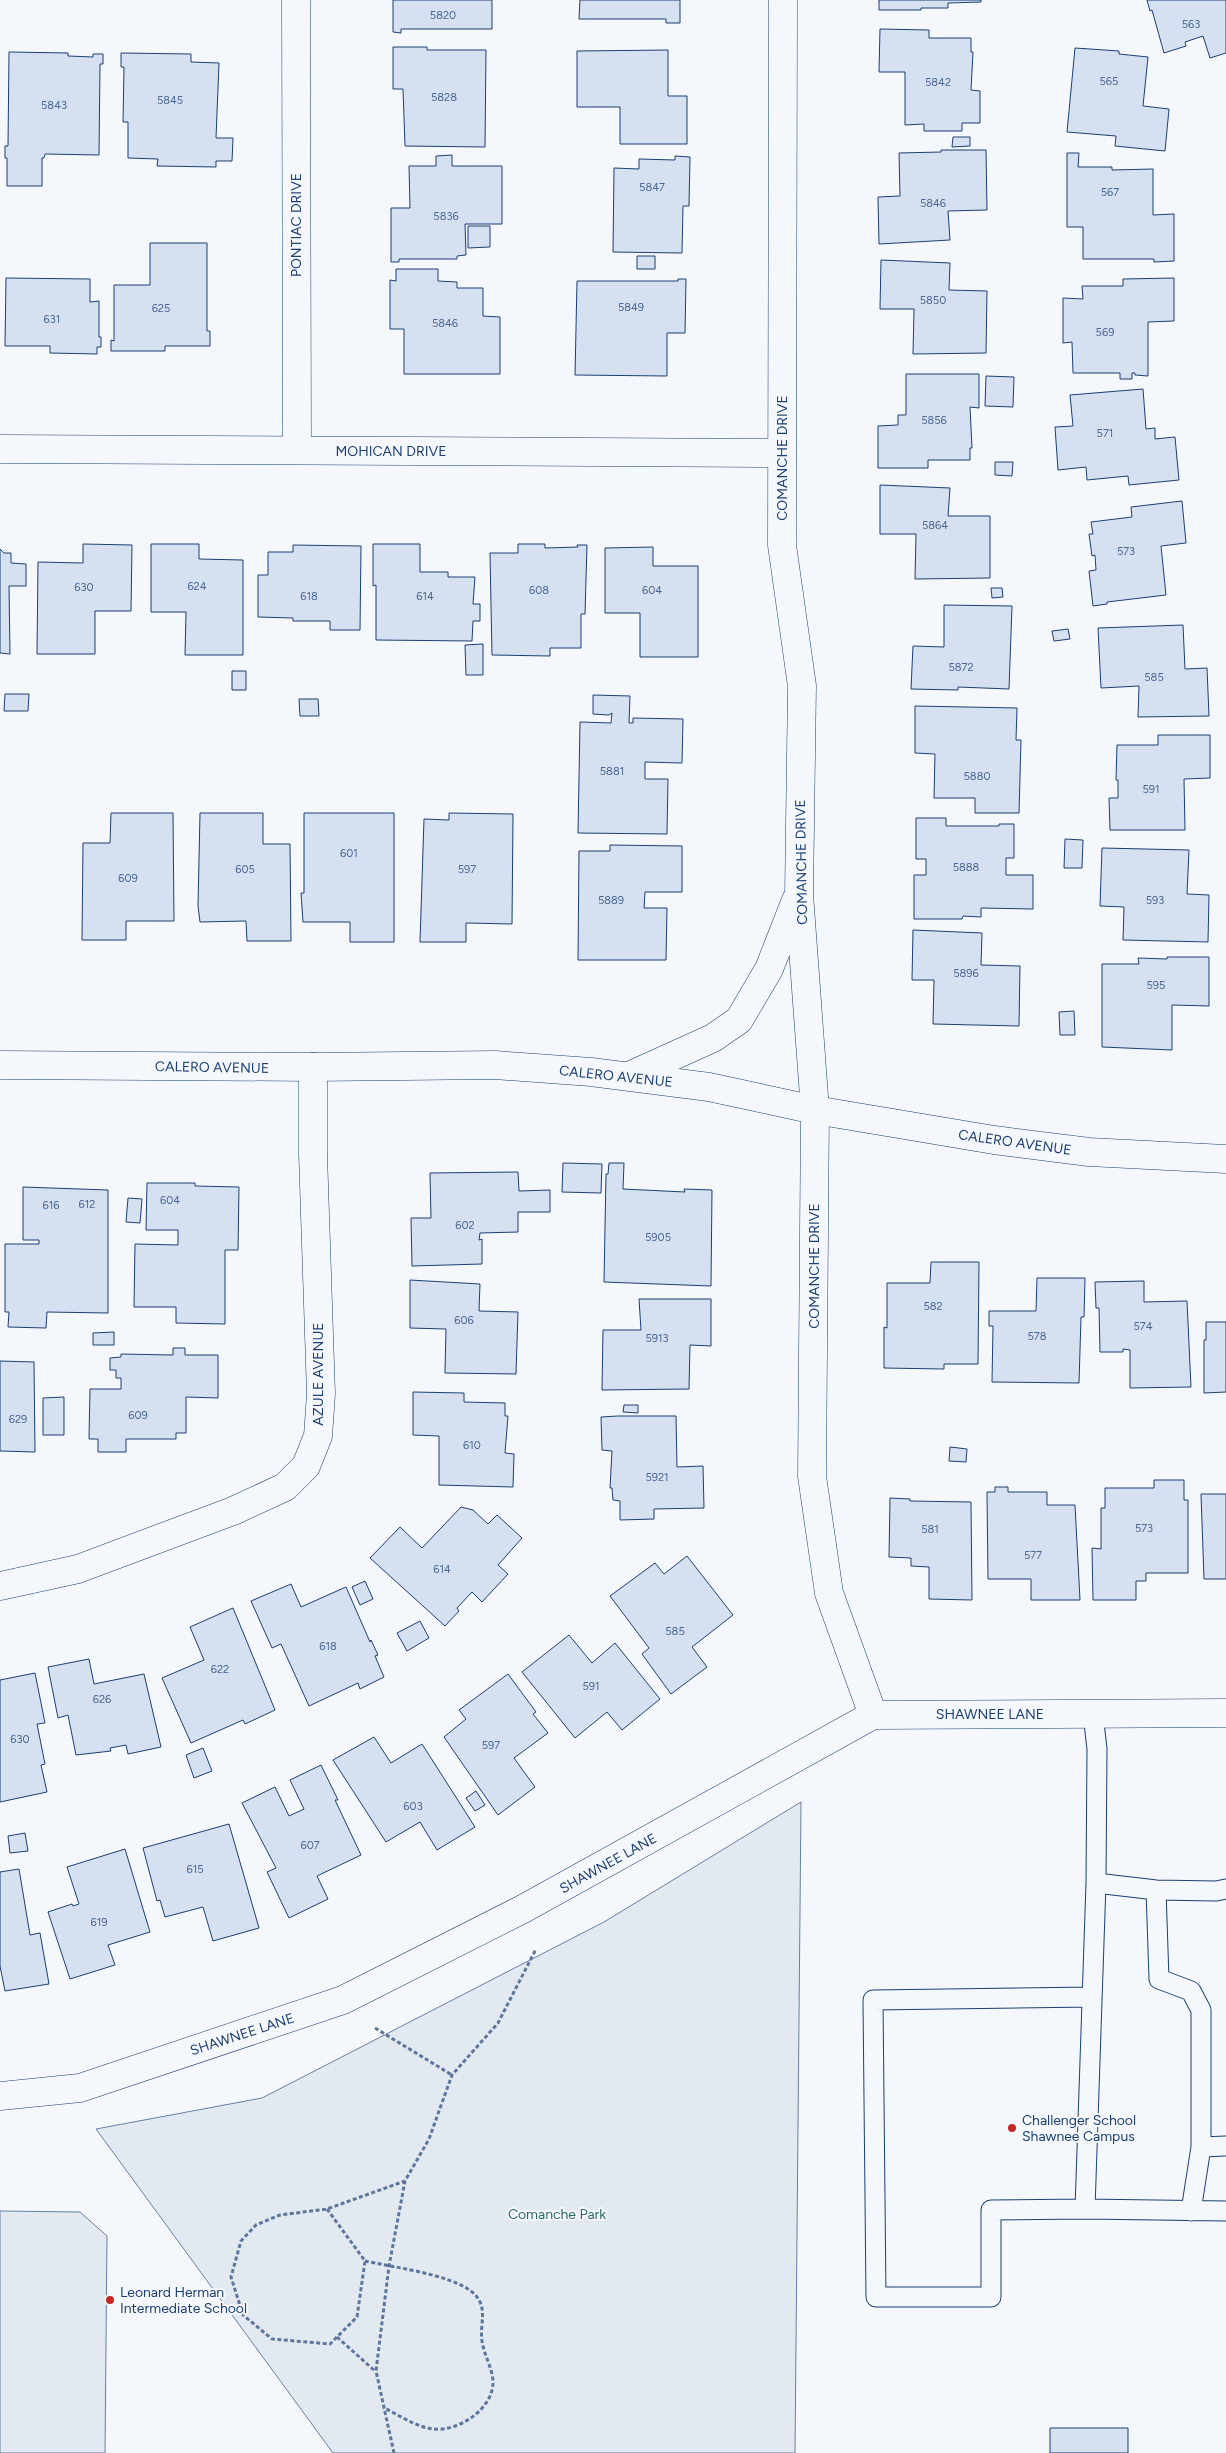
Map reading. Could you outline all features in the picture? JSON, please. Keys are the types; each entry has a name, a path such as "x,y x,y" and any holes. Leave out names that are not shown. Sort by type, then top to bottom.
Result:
{"street":[{"name":"PONTIAC DRIVE","path":"296,0 297,450"},
{"name":"COMANCHE DRIVE","path":"783,0 782,545 802,686 798,894 815,1110 812,1476 829,1593 873,1715"},
{"name":"MOHICAN DRIVE","path":"0,448 782,453"},
{"path":"629,1076 713,1038 740,1020 769,969 798,894"},
{"name":"CALERO AVENUE","path":"0,1064 313,1068 495,1065 629,1076 709,1087 815,1110 994,1140 1089,1152 1226,1159"},
{"name":"AZULE AVENUE","path":"0,1586 78,1569 233,1511 285,1487 306,1466 318,1436 321,1394 313,1154 313,1068"},
{"name":"SHAWNEE LANE","path":"0,2096 80,2088 343,2000 523,1909 873,1715 1226,1713"}],"lane":[{"path":"1085,2209 1096,1883 1096,1749 1093,1714"},
{"path":"1096,1883 1156,1890 1216,1891 1226,1889"},
{"path":"1156,1890 1159,1979 1191,1992 1201,2010 1201,2147 1191,2211"},
{"path":"1091,1997 873,2000 876,2298 991,2297 991,2210 1226,2211"},
{"path":"1201,2147 1226,2146"}],"path":[{"path":"394,2453 376,2371 389,2266 405,2181 429,2139 452,2075 498,2023 536,1949"},
{"path":"375,2028 452,2075"},
{"path":"365,2261 357,2317 330,2344 272,2339 243,2315 231,2277 241,2241 256,2225 280,2215 327,2209 405,2181"},
{"path":"327,2209 365,2261 453,2281 469,2290 478,2300 484,2313 482,2339 493,2383 488,2399 478,2412 464,2422 449,2427 433,2429 415,2423 384,2408"},
{"path":"337,2337 376,2371"}],"green space":[{"name":"Comanche Park","path":"801,1802 795,2453 333,2453 96,2129 262,2098 604,1922"},
{"path":"0,2211 80,2212 107,2236 105,2453 0,2453"}],"building":[{"path":"393,0 492,0 492,29 401,29 401,33 393,32"},
{"path":"580,0 680,0 680,23 666,23 666,19 579,19"},
{"path":"879,0 981,0 981,2 948,3 948,8 879,10"},
{"path":"1147,0 1226,0 1226,53 1210,58 1203,36 1185,42 1186,46 1164,53 1152,10 1150,11"},
{"path":"880,29 929,30 929,38 971,38 971,52 973,52 971,90 980,91 980,123 962,123 962,131 924,131 924,124 905,125 905,72 879,72"},
{"path":"393,47 427,47 427,50 486,50 485,147 405,146 403,89 393,89"},
{"path":"1075,48 1119,51 1119,54 1148,57 1143,106 1169,109 1165,151 1115,146 1116,136 1067,132"},
{"path":"668,50 668,96 687,96 687,144 620,144 620,107 577,107 577,51"},
{"path":"9,52 68,53 68,56 93,57 93,54 103,54 103,64 100,64 99,155 45,154 44,158 42,158 42,186 7,186 5,146 8,146"},
{"path":"121,53 191,54 191,62 219,63 216,138 233,138 232,161 216,161 216,167 157,166 158,159 128,158 128,122 123,122 124,67 121,67"},
{"path":"953,137 970,137 970,146 952,147"},
{"path":"941,150 986,150 987,210 948,211 950,240 879,244 878,197 900,196 899,153 941,152"},
{"path":"1067,153 1079,153 1078,167 1112,167 1112,170 1153,169 1153,215 1174,214 1174,261 1154,262 1154,259 1083,259 1083,227 1067,227"},
{"path":"452,155 452,166 502,166 502,224 465,224 466,255 457,256 457,259 399,259 399,262 391,262 391,208 410,208 409,166 436,166 436,156"},
{"path":"675,156 690,157 689,206 683,206 682,253 613,252 614,168 639,169 639,159 675,160"},
{"path":"468,226 490,226 490,247 468,248"},
{"path":"150,243 207,243 207,331 210,331 210,346 165,346 165,351 111,351 111,340 114,341 114,285 150,285"},
{"path":"637,256 655,256 655,269 637,269"},
{"path":"881,260 950,263 949,290 987,291 986,353 913,354 914,309 880,309"},
{"path":"396,269 438,269 438,281 457,282 457,288 483,288 483,316 500,317 500,374 404,374 404,329 390,329 390,280 396,281"},
{"path":"6,278 90,279 90,302 99,301 99,337 101,337 101,347 97,347 97,354 50,353 50,346 5,346"},
{"path":"1174,278 1174,321 1148,322 1148,376 1132,373 1132,379 1120,379 1120,373 1073,373 1072,342 1063,343 1063,298 1083,299 1082,286 1123,286 1123,279"},
{"path":"678,279 686,279 685,333 667,333 667,376 575,375 577,281 678,281"},
{"path":"906,374 979,374 979,408 970,407 972,448 970,448 970,460 928,460 928,468 878,468 878,426 898,425 898,415 906,415"},
{"path":"986,376 1014,377 1013,407 985,406"},
{"path":"1143,389 1146,429 1155,428 1155,439 1175,437 1179,480 1129,485 1128,476 1087,480 1086,467 1058,470 1055,427 1073,426 1070,395"},
{"path":"995,462 1013,462 1012,476 995,475"},
{"path":"880,485 950,488 948,516 990,516 990,578 915,579 916,534 880,534"},
{"path":"1182,501 1186,543 1161,546 1166,595 1107,602 1107,604 1093,606 1089,571 1096,570 1095,555 1092,556 1089,534 1093,534 1091,522 1132,517 1131,507"},
{"path":"83,544 132,545 131,611 95,611 95,654 37,654 38,562 83,563"},
{"path":"151,544 199,544 199,559 243,560 243,655 185,655 186,612 151,612"},
{"path":"373,544 420,544 420,572 448,572 448,577 475,577 473,604 480,604 480,621 473,621 472,641 376,640 376,585 373,586"},
{"path":"518,544 545,544 545,548 587,545 585,614 581,614 581,648 550,648 550,656 492,655 490,553 518,553"},
{"path":"293,545 361,546 360,630 330,630 330,621 293,621 293,618 258,617 258,575 268,575 268,552 293,552"},
{"path":"653,547 653,566 698,566 698,657 640,657 640,613 605,613 605,548"},
{"path":"0,549 4,553 11,553 11,563 26,564 26,586 9,586 10,654 0,653"},
{"path":"991,588 1002,588 1003,597 992,598"},
{"path":"944,605 1012,606 1009,689 958,687 958,690 911,689 913,646 944,647"},
{"path":"1183,625 1185,669 1207,668 1209,716 1138,717 1139,686 1101,688 1098,628"},
{"path":"1068,629 1070,639 1054,641 1052,631"},
{"path":"483,644 483,675 466,675 465,645"},
{"path":"232,671 246,671 246,690 232,690"},
{"path":"5,694 29,694 28,711 4,711"},
{"path":"593,695 630,696 629,723 633,723 633,718 683,719 682,763 645,762 645,779 668,779 667,834 578,833 580,722 611,723 612,713 609,715 593,714"},
{"path":"299,699 318,699 319,716 300,716"},
{"path":"915,706 1017,708 1016,740 1021,740 1019,813 975,813 975,798 934,798 935,754 915,753"},
{"path":"1158,735 1210,735 1210,778 1184,779 1185,830 1110,830 1109,798 1118,798 1118,780 1116,780 1117,745 1158,745"},
{"path":"111,813 173,813 174,921 126,921 126,940 82,940 83,843 110,843"},
{"path":"200,813 263,813 263,844 290,844 291,941 247,941 246,921 200,922 198,906"},
{"path":"304,813 394,813 394,942 350,942 350,922 303,922 301,893 304,893"},
{"path":"449,813 513,814 512,924 466,923 466,942 420,942 424,819 449,820"},
{"path":"916,818 946,818 946,826 999,826 999,824 1014,824 1014,858 1006,858 1006,875 1033,875 1033,909 981,908 981,917 963,916 962,919 914,919 914,875 926,875 926,859 916,859"},
{"path":"1065,839 1083,840 1082,868 1064,868"},
{"path":"610,845 682,846 682,892 645,892 644,908 667,908 666,960 578,960 579,851 610,851"},
{"path":"1102,848 1189,850 1187,894 1209,895 1208,942 1123,940 1124,907 1100,906"},
{"path":"913,930 982,933 981,965 1020,966 1019,1026 933,1024 934,980 912,980"},
{"path":"1167,957 1209,957 1209,1006 1172,1005 1172,1050 1102,1047 1102,964 1139,964 1138,958 1167,959"},
{"path":"1074,1011 1075,1035 1060,1035 1059,1012"},
{"path":"563,1163 602,1164 601,1193 562,1192"},
{"path":"609,1163 624,1163 623,1189 685,1192 684,1189 712,1190 711,1286 604,1282 606,1174 608,1174"},
{"path":"518,1172 519,1191 550,1190 550,1212 518,1212 518,1232 480,1233 479,1240 482,1239 482,1264 412,1266 411,1218 431,1218 430,1173"},
{"path":"147,1183 195,1183 195,1186 239,1187 238,1250 225,1250 225,1324 176,1323 176,1307 134,1307 135,1244 178,1245 178,1230 146,1230"},
{"path":"23,1187 108,1190 108,1313 47,1312 46,1328 8,1327 9,1312 5,1312 5,1244 39,1244 39,1240 23,1240"},
{"path":"128,1198 142,1199 140,1223 126,1222"},
{"path":"931,1262 979,1262 978,1364 944,1364 944,1369 884,1368 884,1327 887,1328 887,1283 930,1283"},
{"path":"1037,1278 1085,1278 1084,1317 1081,1317 1079,1383 992,1382 993,1326 989,1326 989,1311 1036,1311"},
{"path":"410,1280 480,1284 479,1311 518,1312 516,1374 445,1373 446,1329 410,1328"},
{"path":"1144,1281 1144,1302 1187,1301 1191,1387 1130,1388 1130,1350 1123,1349 1123,1352 1100,1352 1099,1308 1096,1308 1095,1282"},
{"path":"639,1299 711,1299 711,1346 690,1345 689,1389 602,1390 603,1330 641,1330"},
{"path":"1206,1322 1226,1322 1226,1392 1204,1393"},
{"path":"114,1332 114,1345 93,1345 93,1333"},
{"path":"173,1348 185,1348 185,1355 218,1355 218,1398 186,1397 186,1433 176,1433 176,1439 126,1439 126,1452 98,1452 98,1439 89,1439 90,1389 121,1389 121,1378 116,1378 116,1370 110,1370 110,1358 121,1357 121,1354 173,1355"},
{"path":"0,1361 34,1362 35,1452 0,1451"},
{"path":"413,1392 464,1393 464,1402 505,1403 505,1416 508,1416 505,1453 514,1454 513,1487 439,1485 439,1436 413,1435"},
{"path":"64,1397 64,1435 43,1435 43,1398"},
{"path":"624,1405 638,1405 638,1413 623,1412"},
{"path":"676,1416 677,1467 703,1466 704,1508 654,1509 654,1519 620,1520 620,1501 613,1500 612,1488 610,1488 612,1451 602,1450 601,1417"},
{"path":"950,1447 967,1449 966,1462 949,1461"},
{"path":"1154,1480 1184,1480 1184,1500 1188,1500 1188,1573 1146,1573 1146,1581 1136,1581 1136,1600 1093,1600 1092,1548 1101,1549 1101,1508 1105,1508 1105,1488 1154,1488"},
{"path":"995,1487 1008,1487 1008,1492 1047,1492 1047,1505 1075,1505 1080,1600 1031,1600 1031,1579 988,1579 987,1492 995,1492"},
{"path":"1201,1494 1226,1494 1226,1579 1204,1579"},
{"path":"890,1498 910,1499 910,1501 971,1502 972,1600 929,1599 929,1567 911,1566 911,1558 889,1557"},
{"path":"461,1507 473,1510 488,1524 497,1515 522,1538 498,1565 508,1574 482,1602 472,1592 457,1608 459,1611 445,1626 370,1558 400,1527 422,1548"},
{"path":"687,1556 733,1615 692,1647 707,1667 671,1694 642,1654 649,1648 610,1596 655,1563 664,1574"},
{"path":"365,1581 373,1599 360,1605 352,1587"},
{"path":"291,1584 301,1607 346,1587 370,1642 371,1640 378,1655 375,1656 384,1677 360,1689 358,1683 309,1706 281,1644 272,1648 251,1601"},
{"path":"233,1608 275,1710 245,1724 243,1720 191,1743 162,1678 204,1660 190,1627"},
{"path":"420,1621 429,1638 407,1651 397,1633"},
{"path":"569,1635 592,1663 615,1643 660,1699 622,1730 607,1712 575,1738 522,1672"},
{"path":"89,1659 94,1684 144,1674 161,1747 128,1754 126,1745 110,1748 111,1751 76,1755 68,1715 58,1718 48,1667"},
{"path":"35,1673 45,1723 37,1724 45,1764 41,1765 47,1792 0,1802 0,1680"},
{"path":"508,1674 536,1712 533,1714 548,1733 514,1758 535,1787 498,1815 444,1737 466,1719 459,1710"},
{"path":"374,1737 391,1763 422,1744 475,1827 437,1850 420,1822 386,1842 333,1760"},
{"path":"203,1748 212,1771 194,1778 186,1755"},
{"path":"321,1765 361,1855 317,1876 328,1899 289,1918 267,1872 276,1868 242,1803 275,1787 289,1816 304,1809 290,1780"},
{"path":"476,1791 485,1805 475,1811 466,1798"},
{"path":"229,1824 259,1928 213,1941 203,1907 165,1917 160,1900 157,1901 143,1848"},
{"path":"25,1833 28,1851 10,1853 8,1836"},
{"path":"125,1849 150,1932 108,1945 115,1965 70,1979 48,1912 72,1904 73,1906 79,1904 67,1867"},
{"path":"19,1869 30,1935 40,1933 49,1984 5,1991 0,1966 0,1872"},
{"path":"1050,2428 1128,2428 1128,2453 1050,2453"}],"place":[{"name":"Challenger School Shawnee Campus","path":"1012,2128"},
{"name":"Leonard Herman Intermediate School","path":"110,2300"}]}
